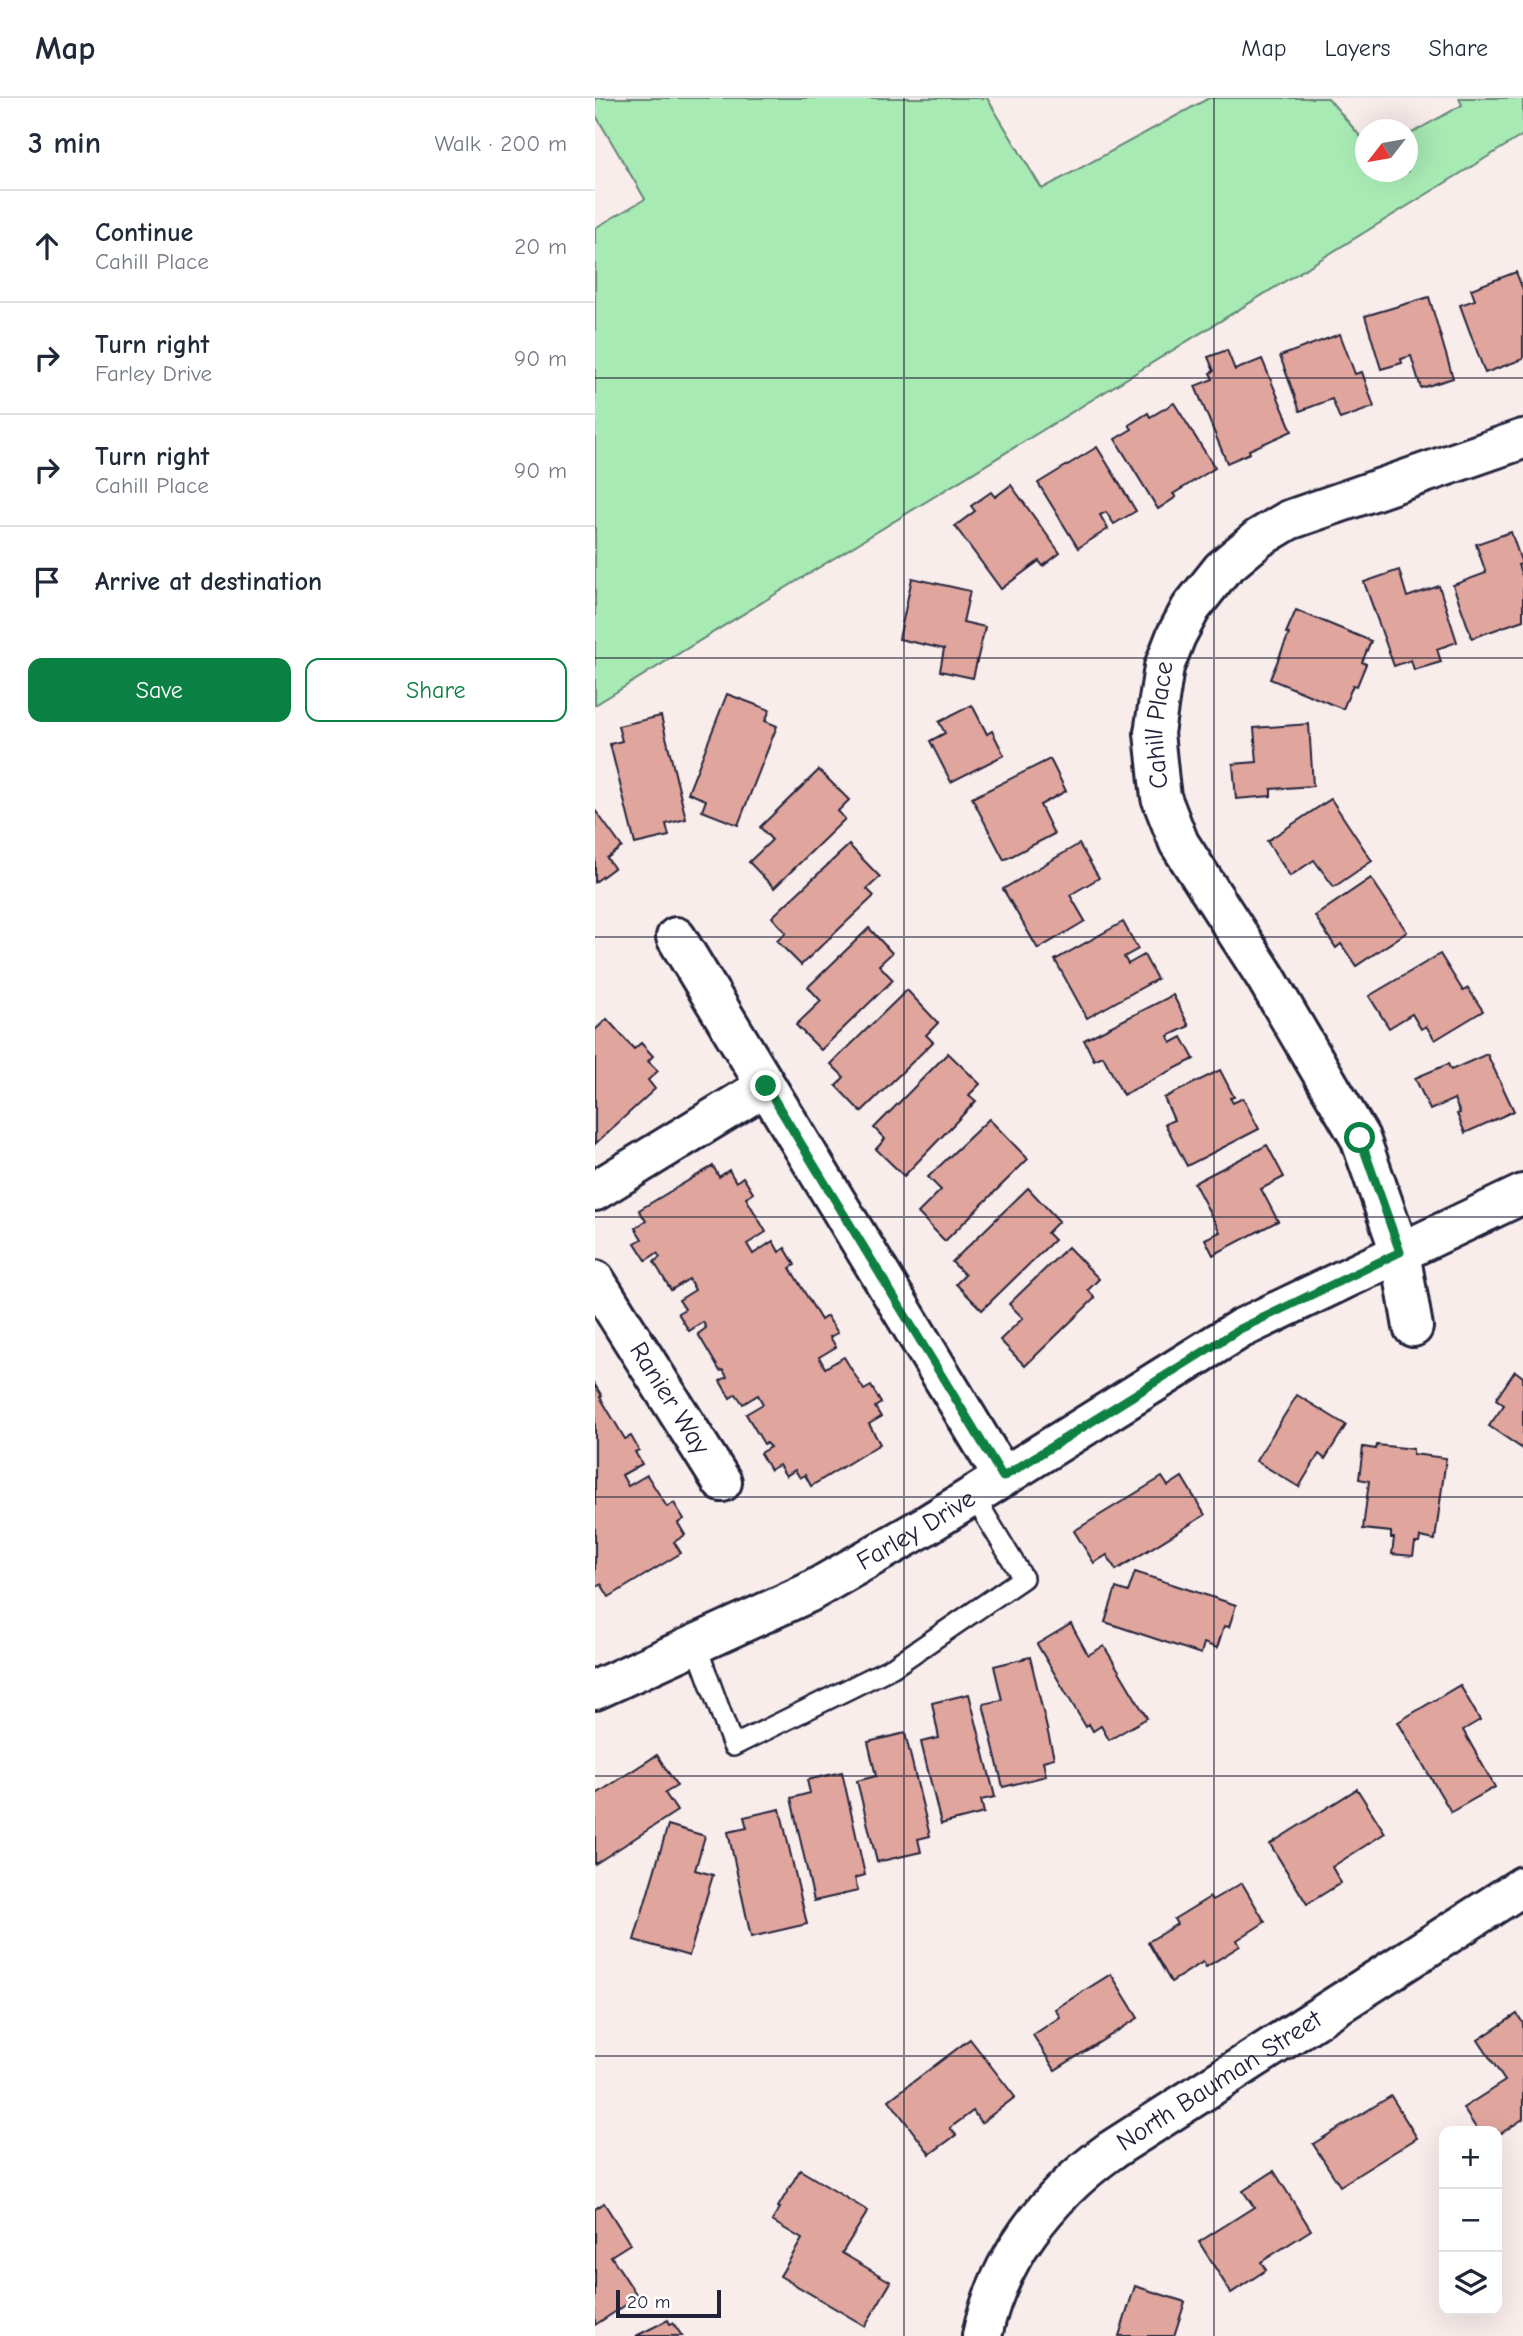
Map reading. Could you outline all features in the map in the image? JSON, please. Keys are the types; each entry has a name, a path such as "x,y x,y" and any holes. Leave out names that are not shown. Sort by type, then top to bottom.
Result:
{"street":[{"name":"Cahill Place","path":"1413,1327 1400,1252 1360,1138 1265,976 1179,843 1161,797 1154,733 1164,667 1191,608 1223,569 1259,538 1289,520 1319,508 1523,439"},
{"path":"676,937 766,1086 988,1486"},
{"path":"595,1191 766,1086"},
{"name":"Farley Drive","path":"595,1690 761,1616 845,1573 1240,1329 1523,1194"},
{"name":"Ranier Way","path":"595,1280 722,1482"},
{"name":"North Bauman Street","path":"982,2336 998,2288 1029,2231 1050,2205 1085,2170 1133,2136 1523,1886"}],"lane":[{"path":"696,1646 733,1746 893,1667 1023,1578 988,1486"}],"green space":[{"path":"595,98 987,98 1042,189 1209,98 1328,98 1355,130 1355,182 1418,182 1418,129 1462,105 1459,98 1523,98 1523,135 595,705 595,228 645,199 595,114"}],"building":[{"path":"1516,272 1523,290 1523,359 1485,373 1460,305 1475,300 1471,289"},
{"path":"1429,297 1453,378 1421,388 1411,356 1401,359 1402,363 1381,369 1365,316"},
{"path":"1340,334 1355,374 1362,372 1374,407 1340,419 1332,399 1300,411 1280,356"},
{"path":"1227,350 1235,370 1262,359 1292,431 1227,463 1195,386 1213,379 1210,373 1214,371 1208,357"},
{"path":"1174,403 1215,468 1173,494 1176,497 1158,509 1115,439 1132,429 1129,425 1148,413 1150,417"},
{"path":"1097,447 1136,511 1114,524 1106,512 1100,515 1108,529 1078,548 1038,483"},
{"path":"1011,485 1060,553 1043,566 1039,561 1001,589 955,526 975,511 971,506 991,492 995,497"},
{"path":"1511,532 1522,564 1518,565 1523,578 1523,620 1472,638 1453,585 1486,573 1476,544"},
{"path":"1399,570 1407,597 1439,586 1457,642 1437,649 1441,662 1414,670 1411,660 1394,666 1364,582"},
{"path":"912,578 970,591 963,622 985,627 973,678 940,671 944,649 899,639"},
{"path":"1296,610 1371,641 1362,662 1366,664 1357,686 1353,685 1343,709 1270,679"},
{"path":"727,694 770,710 765,721 777,726 738,825 702,811 706,800 688,793"},
{"path":"972,705 987,734 992,731 1004,755 951,782 930,741 945,733 939,722"},
{"path":"661,716 686,819 666,824 669,836 635,844 610,744 622,741 618,726"},
{"path":"1309,724 1313,786 1271,789 1271,796 1236,799 1233,764 1257,762 1254,728"},
{"path":"1050,759 1066,791 1040,805 1054,834 1004,860 972,798"},
{"path":"819,770 849,800 838,811 845,819 774,888 749,862 772,840 760,827"},
{"path":"1331,799 1372,861 1334,887 1314,860 1290,876 1267,841"},
{"path":"595,810 622,847 607,858 614,868 595,882"},
{"path":"1079,844 1099,878 1070,895 1085,921 1038,949 1003,889"},
{"path":"849,845 880,877 867,889 874,896 801,965 777,941 786,933 772,917"},
{"path":"1371,878 1407,932 1356,966 1341,944 1336,948 1315,916"},
{"path":"1123,922 1138,949 1124,957 1128,964 1144,955 1157,979 1087,1018 1055,960"},
{"path":"869,928 892,953 879,965 893,980 821,1050 796,1025 821,1001 808,987"},
{"path":"1440,954 1463,991 1468,988 1483,1011 1435,1040 1426,1026 1421,1029 1412,1014 1389,1028 1369,996"},
{"path":"907,990 938,1023 926,1035 933,1042 861,1112 836,1086 844,1077 831,1064"},
{"path":"1173,995 1189,1026 1168,1036 1171,1043 1182,1037 1194,1059 1123,1095 1103,1056 1094,1060 1084,1040"},
{"path":"607,1019 634,1049 641,1043 653,1056 648,1061 658,1071 648,1080 655,1089 595,1144 595,1030"},
{"path":"948,1053 980,1084 969,1095 976,1101 904,1176 876,1149 885,1139 874,1128"},
{"path":"1487,1054 1514,1111 1465,1133 1454,1099 1430,1110 1415,1078 1448,1064 1451,1070"},
{"path":"1220,1070 1234,1097 1230,1098 1233,1103 1243,1098 1259,1129 1187,1166 1165,1124 1174,1120 1164,1098"},
{"path":"989,1119 1028,1159 945,1241 918,1213 941,1190 928,1177"},
{"path":"1267,1145 1284,1177 1261,1189 1278,1221 1213,1255 1205,1239 1220,1232 1194,1183"},
{"path":"713,1166 719,1177 729,1170 736,1182 743,1177 753,1193 746,1198 766,1232 747,1244 753,1254 773,1241 779,1252 785,1248 795,1265 790,1268 821,1320 827,1316 838,1333 830,1337 836,1347 819,1357 825,1368 844,1357 864,1390 871,1386 881,1403 875,1407 881,1417 869,1424 880,1444 811,1486 805,1475 800,1478 795,1470 786,1476 779,1465 770,1470 760,1453 770,1447 764,1444 746,1414 763,1404 758,1395 743,1404 736,1394 730,1398 720,1381 727,1377 723,1370 720,1371 698,1334 706,1328 703,1322 689,1331 678,1313 685,1309 679,1300 695,1290 689,1279 671,1290 654,1262 660,1257 657,1253 646,1260 635,1243 642,1239 635,1228 646,1221 639,1210"},
{"path":"1028,1188 1059,1221 1047,1233 1054,1240 982,1310 956,1284 965,1275 952,1262"},
{"path":"1068,1247 1099,1279 1088,1290 1095,1298 1025,1366 1000,1340 1023,1318 1009,1304"},
{"path":"1515,1371 1523,1377 1523,1449 1489,1426 1504,1405 1496,1399"},
{"path":"595,1385 625,1439 631,1436 639,1450 635,1452 642,1464 622,1475 628,1486 647,1475 667,1507 674,1503 684,1519 678,1523 685,1535 674,1542 681,1553 609,1597 601,1584 595,1588"},
{"path":"1297,1395 1346,1425 1325,1459 1319,1454 1299,1487 1256,1461"},
{"path":"1377,1445 1413,1449 1413,1454 1446,1458 1435,1540 1420,1537 1419,1543 1415,1543 1413,1556 1392,1554 1394,1538 1391,1538 1391,1532 1363,1529 1369,1481 1359,1479 1363,1447 1376,1449"},
{"path":"1162,1477 1168,1486 1182,1477 1205,1515 1116,1570 1107,1555 1094,1563 1074,1531"},
{"path":"1135,1572 1236,1605 1229,1627 1224,1626 1217,1648 1204,1643 1201,1654 1105,1622 1116,1588 1128,1592"},
{"path":"1071,1624 1088,1655 1104,1646 1147,1718 1109,1740 1101,1726 1093,1731 1089,1724 1086,1727 1037,1644"},
{"path":"1030,1657 1054,1758 1043,1761 1046,1776 1003,1787 983,1704 1002,1700 994,1666"},
{"path":"1460,1685 1480,1720 1463,1730 1495,1787 1451,1812 1398,1722"},
{"path":"969,1694 995,1797 981,1800 984,1813 941,1824 921,1742 939,1738 932,1703"},
{"path":"905,1733 930,1836 918,1839 921,1852 877,1862 857,1781 876,1776 868,1742"},
{"path":"657,1755 677,1786 665,1793 677,1811 595,1864 595,1795"},
{"path":"842,1772 865,1875 855,1878 858,1891 814,1901 791,1798 810,1793 807,1780"},
{"path":"1357,1789 1385,1833 1332,1867 1341,1883 1307,1904 1270,1844"},
{"path":"780,1809 807,1924 751,1937 728,1832 747,1828 744,1817"},
{"path":"668,1825 705,1836 695,1870 713,1875 689,1956 634,1940"},
{"path":"1242,1883 1265,1922 1237,1940 1240,1946 1206,1967 1203,1962 1171,1982 1148,1942 1177,1924 1174,1919 1210,1897 1212,1900"},
{"path":"1111,1974 1138,2018 1055,2070 1033,2035 1060,2017 1055,2009"},
{"path":"1517,2014 1523,2023 1523,2119 1502,2133 1502,2126 1475,2126 1463,2108 1505,2081 1478,2040"},
{"path":"970,2039 1015,2097 981,2123 973,2111 950,2128 956,2135 930,2154 889,2100"},
{"path":"1391,2096 1417,2138 1340,2186 1313,2144"},
{"path":"800,2170 868,2211 842,2253 891,2282 865,2326 780,2276 802,2239 772,2221"},
{"path":"1274,2171 1311,2230 1261,2262 1266,2270 1231,2293 1199,2242 1254,2207 1243,2191"},
{"path":"604,2203 630,2244 611,2256 638,2297 595,2325 595,2209"},
{"path":"1135,2286 1185,2302 1174,2336 1119,2336"},
{"path":"668,2320 682,2336 636,2336"}],"route":[{"path":"766,1086 1003,1477 1240,1329 1400,1252 1360,1138"}]}
